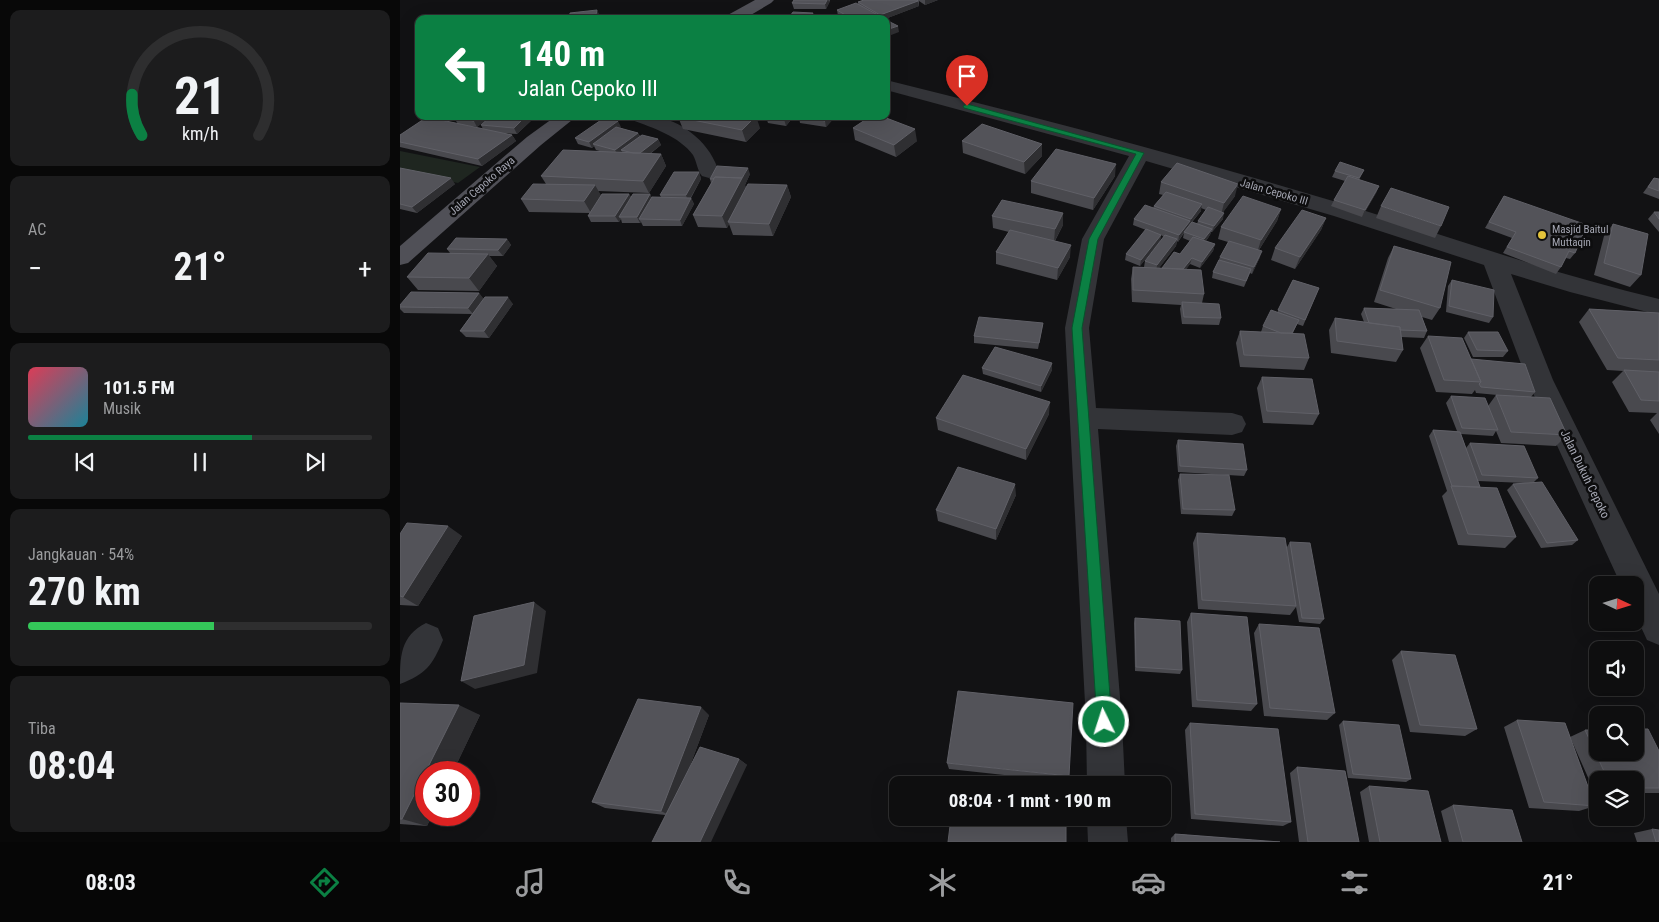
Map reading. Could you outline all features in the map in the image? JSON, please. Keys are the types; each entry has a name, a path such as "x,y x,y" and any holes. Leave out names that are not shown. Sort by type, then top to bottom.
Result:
{"main road":[{"path":"739,15 766,0"},
{"name":"Jalan Cepoko Raya","path":"400,258 534,141 563,120"}],"street":[{"name":"Jalan Cepoko III","path":"890,85 1140,153 1342,212 1494,261 1659,307"},
{"path":"647,120 692,141 708,162 709,172"},
{"path":"1106,776 1104,722 1077,328 1093,239 1140,153"},
{"name":"Jalan Dukuh Cepoko","path":"1494,261 1540,380 1659,629"},
{"path":"1084,418 1232,424"},
{"path":"400,667 412,661 426,640"},
{"path":"1107,826 1108,842"}],"shaded area":[{"path":"400,151 480,167 458,183 400,171"}],"building":[{"path":"794,0 827,0 825,4 792,3"},
{"path":"864,0 918,1 880,15 858,2"},
{"path":"856,3 878,15 845,15 837,10"},
{"path":"597,10 596,15 570,15 570,13"},
{"path":"793,12 813,13 812,15 791,15"},
{"path":"890,22 898,26 890,29"},
{"path":"890,119 915,129 894,145 853,128 865,120"},
{"path":"422,120 441,120 512,135 478,159 400,142 400,135"},
{"path":"487,120 522,120 514,128 481,125"},
{"path":"601,120 618,121 589,142 575,138"},
{"path":"693,120 752,120 742,130"},
{"path":"982,124 1042,144 1024,162 962,141"},
{"path":"616,127 638,133 615,150 593,144"},
{"path":"642,135 658,139 640,153 621,150"},
{"path":"1056,149 1116,164 1094,198 1031,181"},
{"path":"563,150 661,154 643,181 541,176"},
{"path":"1340,162 1364,170 1359,178 1335,171"},
{"path":"1177,163 1238,184 1224,203 1161,182"},
{"path":"717,166 748,168 742,178 715,177 710,179"},
{"path":"400,168 451,178 412,207 400,204"},
{"path":"674,172 699,172 686,195 660,195"},
{"path":"1348,176 1379,186 1365,210 1334,200"},
{"path":"715,177 742,178 722,216 693,215"},
{"path":"1654,178 1659,179 1659,191 1648,187"},
{"path":"533,184 595,185 584,201 521,199"},
{"path":"748,184 787,185 769,224 728,222"},
{"path":"1391,188 1449,207 1441,226 1381,206"},
{"path":"1166,192 1202,204 1191,219 1154,206"},
{"path":"602,194 629,194 615,216 588,216"},
{"path":"633,194 650,194 637,217 619,217"},
{"path":"1243,196 1281,209 1261,240 1221,227"},
{"name":"Masjid Baitul Muttaqin","path":"1504,196 1587,225 1575,253 1569,251 1561,267 1507,247 1516,232 1489,222"},
{"path":"652,197 691,198 680,220 639,219"},
{"path":"1002,200 1063,213 1055,229 992,216"},
{"path":"1145,205 1190,221 1179,235 1134,219"},
{"path":"1208,207 1224,213 1214,226 1198,221"},
{"path":"1302,210 1326,218 1300,257 1275,248"},
{"path":"1654,212 1659,212 1659,219"},
{"path":"1192,222 1212,229 1204,239 1184,232"},
{"path":"1613,224 1648,234 1641,275 1604,263"},
{"path":"1146,229 1161,235 1141,260 1126,254"},
{"path":"1010,230 1071,245 1058,268 996,252"},
{"path":"1165,235 1177,239 1157,265 1145,261"},
{"path":"1193,237 1215,244 1202,262 1192,258 1183,269 1162,268 1174,252 1180,254"},
{"path":"456,238 507,239 498,250 447,249"},
{"path":"1229,241 1262,251 1254,267 1220,257"},
{"path":"1394,246 1451,262 1440,308 1380,290"},
{"path":"428,253 488,254 469,278 407,277"},
{"path":"1219,260 1251,269 1246,281 1213,272"},
{"path":"1133,267 1201,270 1204,294 1133,290"},
{"path":"1293,280 1319,288 1305,320 1278,310"},
{"path":"1452,280 1494,290 1493,317 1449,306"},
{"path":"411,292 479,293 468,308 400,307"},
{"path":"485,297 508,297 484,331 460,331"},
{"path":"1182,302 1219,304 1221,318 1184,317"},
{"path":"1364,308 1419,310 1427,331 1400,330 1400,327 1369,323"},
{"path":"1589,309 1659,313 1659,360 1618,358"},
{"path":"1271,310 1299,320 1292,333 1281,333 1263,326"},
{"path":"979,317 1043,323 1039,343 974,336"},
{"path":"1335,318 1400,327 1403,350 1337,341"},
{"path":"1240,331 1304,334 1309,358 1244,355"},
{"path":"1468,332 1498,332 1508,351 1477,350"},
{"path":"1428,336 1462,338 1481,382 1444,380"},
{"path":"995,347 1052,363 1041,386 982,368"},
{"path":"1471,359 1525,364 1535,392 1481,387 1479,384 1481,382"},
{"path":"1624,370 1659,372 1659,401 1641,400"},
{"path":"963,375 1050,402 1026,449 936,418"},
{"path":"1262,377 1312,379 1319,414 1267,411"},
{"path":"1496,395 1550,398 1567,435 1511,432"},
{"path":"1451,396 1485,398 1498,430 1462,428"},
{"path":"1433,430 1460,432 1480,487 1452,486"},
{"path":"1178,440 1243,444 1247,470 1180,466"},
{"path":"1470,443 1524,446 1538,478 1482,475"},
{"path":"958,467 1015,484 996,529 936,510"},
{"path":"1180,474 1229,475 1235,510 1183,509"},
{"path":"1542,482 1578,540 1547,543 1513,484"},
{"path":"1451,486 1497,488 1516,537 1468,534"},
{"path":"407,523 448,526 403,597 400,596 400,534"},
{"path":"1197,533 1285,538 1296,606 1202,600"},
{"path":"1290,542 1310,543 1324,619 1302,618"},
{"path":"534,602 524,665 461,681 474,616"},
{"path":"1191,613 1247,617 1257,704 1197,700"},
{"path":"1135,618 1180,621 1182,670 1136,667"},
{"path":"1259,624 1319,628 1335,713 1270,708"},
{"path":"1401,651 1455,655 1477,729 1420,725"},
{"path":"958,691 1073,703 1069,776 947,763"},
{"path":"638,699 701,707 661,811 592,802"},
{"path":"400,703 459,705 431,761 415,761 415,793 402,819 400,819"},
{"path":"1517,720 1565,723 1589,789 1589,806 1544,802"},
{"path":"1343,721 1399,725 1411,779 1353,774"},
{"path":"1190,723 1278,729 1291,822 1195,814"},
{"path":"1644,729 1648,729 1659,751 1659,788 1644,788 1644,771 1604,771 1599,761 1644,761"},
{"path":"1585,730 1589,730 1589,739"},
{"path":"700,747 739,759 700,842 652,842"},
{"path":"1297,767 1345,771 1359,842 1308,842"},
{"path":"1369,786 1428,791 1441,842 1380,842"},
{"path":"1453,805 1512,810 1522,842 1463,842"},
{"path":"950,826 1066,826 1066,842 948,842"},
{"path":"1652,829 1659,830 1659,842 1656,842"},
{"path":"1175,834 1280,842 1175,842"}],"place":[{"name":"Masjid Baitul Muttaqin","path":"1542,235"}],"route":[{"path":"967,106 1140,153 1093,239 1077,328 1104,722"}]}
